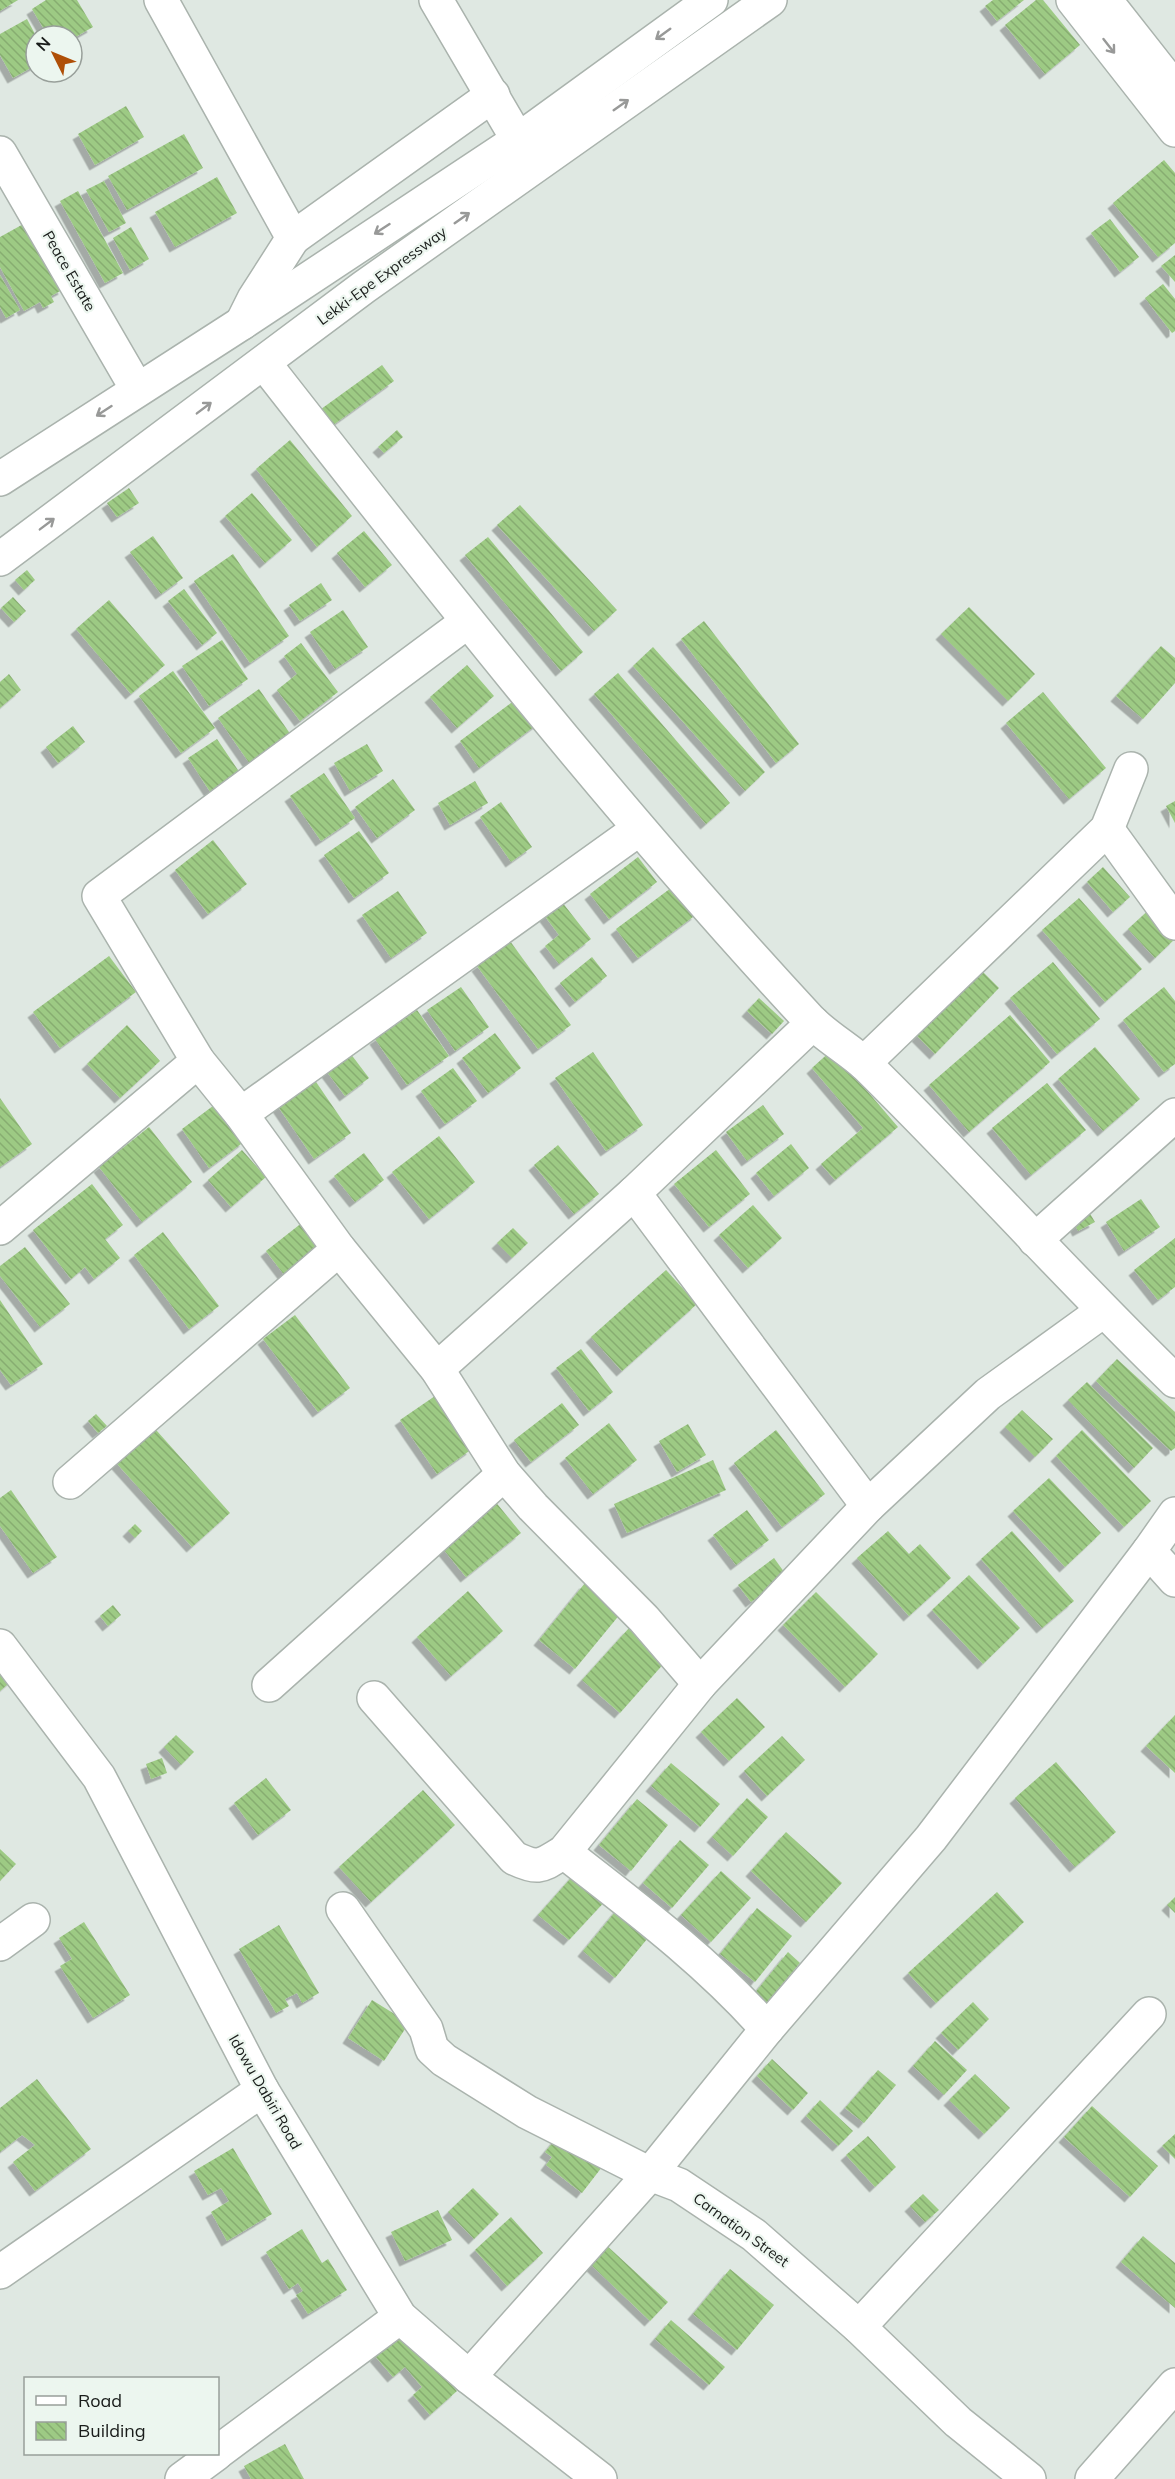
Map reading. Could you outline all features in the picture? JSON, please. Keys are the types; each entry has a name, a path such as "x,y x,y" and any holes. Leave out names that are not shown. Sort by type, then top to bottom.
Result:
{"main road":[{"path":"161,0 293,238"},
{"path":"436,0 518,140"},
{"path":"0,478 242,323 518,140 711,0"},
{"name":"Lekki-Epe Expressway","path":"0,559 364,287 770,0"},
{"path":"1073,0 1139,64 1175,89"},
{"path":"1105,0 1175,130"},
{"path":"242,323 254,299 293,238 493,95"},
{"name":"Peace Estate","path":"0,153 137,389"},
{"path":"264,363 467,622 639,829 813,1023 864,1063 1103,1311 1175,1381"},
{"path":"467,622 99,896 198,1061 241,1114 339,1249 437,1369 504,1474 533,1507 644,1619 700,1684"},
{"path":"864,1063 1107,829 1131,769"},
{"path":"241,1114 639,829"},
{"path":"1107,829 1175,923"},
{"path":"437,1369 634,1193 813,1023"},
{"path":"0,1228 198,1061"},
{"path":"1035,1240 1175,1115"},
{"path":"634,1193 868,1506"},
{"path":"70,1482 339,1249"},
{"path":"374,1698 514,1858 532,1866 546,1863 564,1852 700,1684 868,1506 988,1394 1103,1311"},
{"path":"269,1685 504,1474"},
{"path":"469,2377 650,2175 767,2029 931,1838 1175,1514"},
{"path":"1149,1551 1175,1580"},
{"name":"Idowu Dabiri Road","path":"0,1646 99,1777 262,2090 400,2317 469,2377 600,2479"},
{"path":"564,1852 682,1944 735,1993 767,2029"},
{"name":"Carnation Street","path":"343,1909 426,2029 432,2049 444,2060 527,2112 650,2175 679,2185 754,2235 859,2327 958,2422 1029,2479"},
{"path":"0,1944 33,1920"},
{"path":"859,2327 1149,2014"},
{"path":"0,2272 262,2090"},
{"path":"219,2452 400,2317"},
{"path":"1092,2479 1175,2385"},
{"path":"182,2479 214,2455"}],"building":[{"path":"0,0 18,0 0,11"},
{"path":"46,0 77,0 93,27 84,32 84,24 41,24 32,9"},
{"path":"993,0 1024,0 997,21 985,6"},
{"path":"1036,0 1043,0 1080,45 1045,74 1005,25"},
{"path":"27,19 30,24 24,24 24,72 13,78 0,55 0,34"},
{"path":"126,106 144,137 95,165 78,134"},
{"path":"184,134 203,168 127,210 108,176"},
{"path":"1164,160 1175,173 1175,243 1158,257 1113,203"},
{"path":"217,177 237,213 175,247 155,212"},
{"path":"104,181 126,223 109,232 86,190"},
{"path":"78,191 123,273 105,283 60,201"},
{"path":"1110,219 1139,257 1120,272 1091,233"},
{"path":"27,222 64,289 51,296 54,302 43,308 40,302 24,311 0,267 0,237"},
{"path":"131,227 149,259 130,270 113,238"},
{"path":"1175,255 1175,282 1161,266"},
{"path":"0,275 20,310 6,318 0,307"},
{"path":"1163,284 1175,299 1175,331 1172,333 1145,298"},
{"path":"382,365 394,381 329,428 317,412"},
{"path":"397,430 403,437 384,453 378,447"},
{"path":"290,440 352,516 317,547 256,469"},
{"path":"129,488 139,503 117,517 107,503"},
{"path":"252,493 292,540 265,563 225,516"},
{"path":"520,505 617,610 594,631 497,525"},
{"path":"364,531 392,565 365,587 337,553"},
{"path":"153,536 183,578 161,594 130,552"},
{"path":"488,537 583,652 561,671 465,555"},
{"path":"233,554 289,636 250,663 194,581"},
{"path":"27,570 35,580 24,590 15,580"},
{"path":"321,583 332,600 300,621 289,605"},
{"path":"184,589 217,633 202,645 168,601"},
{"path":"13,597 26,611 14,622 1,608"},
{"path":"109,600 165,665 131,694 76,629"},
{"path":"969,607 1035,674 1008,701 941,634"},
{"path":"343,610 368,647 335,669 310,632"},
{"path":"704,621 799,744 776,763 681,639"},
{"path":"222,640 248,679 209,706 182,666"},
{"path":"301,643 338,692 300,721 277,690 297,674 284,656"},
{"path":"1161,646 1175,658 1175,683 1143,719 1116,696"},
{"path":"653,647 765,772 745,791 633,666"},
{"path":"467,665 494,696 457,728 430,697"},
{"path":"173,671 215,728 181,753 139,696"},
{"path":"618,673 730,803 706,824 594,694"},
{"path":"9,674 21,690 0,708 0,682"},
{"path":"259,689 291,735 250,764 218,718"},
{"path":"1043,692 1106,768 1069,799 1006,723"},
{"path":"519,697 539,723 479,768 460,741"},
{"path":"73,726 85,742 58,763 46,747"},
{"path":"217,739 240,773 211,793 188,758"},
{"path":"367,744 383,771 350,791 334,763"},
{"path":"324,773 355,818 321,841 290,796"},
{"path":"393,779 415,810 377,838 355,807"},
{"path":"475,781 488,803 450,825 438,803"},
{"path":"1175,801 1175,823 1166,806"},
{"path":"501,802 532,847 511,862 480,817"},
{"path":"359,831 389,873 354,898 324,855"},
{"path":"213,840 247,884 208,914 175,870"},
{"path":"638,857 657,882 609,919 590,894"},
{"path":"1103,867 1130,897 1113,912 1087,882"},
{"path":"675,885 697,914 638,958 616,929"},
{"path":"398,891 427,933 391,958 362,915"},
{"path":"1079,898 1142,969 1105,1002 1042,930"},
{"path":"562,902 591,939 559,964 545,946 559,935 544,915"},
{"path":"1152,907 1175,939 1155,958 1128,929"},
{"path":"510,941 571,1025 538,1049 477,966"},
{"path":"109,956 136,992 60,1048 33,1012"},
{"path":"592,957 607,976 575,1002 560,983"},
{"path":"1053,962 1100,1019 1057,1054 1010,998"},
{"path":"982,971 999,988 935,1054 917,1036"},
{"path":"461,987 489,1027 455,1051 427,1010"},
{"path":"1164,987 1175,1001 1175,1064 1164,1072 1123,1020"},
{"path":"759,998 784,1021 772,1034 747,1011"},
{"path":"417,1010 449,1056 407,1085 375,1039"},
{"path":"1010,1015 1050,1062 969,1132 929,1085"},
{"path":"127,1025 160,1061 120,1098 87,1064"},
{"path":"495,1033 521,1068 488,1093 462,1058"},
{"path":"1095,1047 1140,1099 1103,1131 1058,1079"},
{"path":"347,1049 369,1078 345,1096 324,1068"},
{"path":"832,1050 898,1127 835,1180 821,1164 863,1128 812,1068"},
{"path":"593,1052 643,1125 606,1151 555,1078"},
{"path":"453,1068 477,1101 445,1124 421,1091"},
{"path":"314,1079 351,1133 314,1159 277,1105"},
{"path":"1047,1083 1086,1130 1031,1175 992,1128"},
{"path":"0,1098 32,1144 0,1167"},
{"path":"217,1103 245,1141 209,1168 182,1129"},
{"path":"763,1105 784,1134 747,1161 726,1132"},
{"path":"149,1127 192,1182 142,1222 99,1167"},
{"path":"439,1136 475,1182 429,1219 392,1172"},
{"path":"791,1144 809,1168 774,1196 756,1173"},
{"path":"558,1145 599,1194 574,1214 534,1165"},
{"path":"242,1150 266,1177 231,1207 208,1180"},
{"path":"716,1150 750,1194 709,1227 674,1184"},
{"path":"364,1153 384,1180 355,1202 334,1176"},
{"path":"92,1184 123,1225 105,1239 120,1258 94,1279 85,1267 71,1279 33,1230"},
{"path":"1141,1199 1160,1227 1124,1251 1106,1222"},
{"path":"753,1205 782,1238 748,1268 719,1235"},
{"path":"1086,1207 1095,1222 1078,1231 1070,1216"},
{"path":"303,1222 322,1247 285,1276 266,1251"},
{"path":"513,1228 528,1243 512,1258 497,1243"},
{"path":"163,1232 219,1306 189,1329 134,1255"},
{"path":"1175,1238 1175,1287 1158,1300 1134,1270"},
{"path":"25,1247 70,1304 40,1327 0,1276 0,1266"},
{"path":"666,1270 697,1304 622,1371 591,1337"},
{"path":"0,1300 43,1364 11,1385 0,1370"},
{"path":"295,1315 350,1388 318,1412 263,1339"},
{"path":"581,1349 613,1392 589,1411 556,1368"},
{"path":"1117,1359 1175,1412 1175,1448 1171,1451 1096,1381"},
{"path":"1087,1382 1153,1448 1134,1468 1068,1400"},
{"path":"435,1396 472,1449 437,1474 400,1420"},
{"path":"562,1403 579,1425 531,1462 514,1440"},
{"path":"1022,1410 1053,1439 1035,1457 1005,1427"},
{"path":"96,1414 107,1426 98,1433 88,1421"},
{"path":"149,1422 230,1513 192,1547 110,1456"},
{"path":"609,1423 637,1460 593,1494 565,1458"},
{"path":"688,1424 706,1455 677,1472 659,1441"},
{"path":"776,1430 825,1494 782,1527 734,1463"},
{"path":"1082,1430 1151,1501 1124,1527 1056,1456"},
{"path":"713,1460 726,1490 627,1533 614,1504"},
{"path":"1049,1478 1101,1533 1065,1567 1013,1511"},
{"path":"11,1490 57,1557 33,1573 0,1526 0,1498"},
{"path":"494,1500 521,1533 466,1577 439,1544"},
{"path":"747,1510 769,1540 736,1565 713,1535"},
{"path":"135,1524 142,1531 135,1538 128,1531"},
{"path":"888,1531 909,1554 920,1544 951,1578 909,1616 857,1558"},
{"path":"1012,1531 1074,1601 1042,1628 981,1559"},
{"path":"774,1558 787,1576 751,1602 738,1585"},
{"path":"969,1575 1020,1628 983,1664 932,1610"},
{"path":"585,1583 621,1613 575,1669 539,1640"},
{"path":"468,1591 503,1631 451,1676 417,1637"},
{"path":"816,1592 878,1654 845,1687 783,1625"},
{"path":"113,1605 121,1615 108,1626 100,1616"},
{"path":"629,1628 666,1661 620,1713 582,1680"},
{"path":"0,1659 16,1677 0,1691"},
{"path":"737,1698 765,1727 729,1761 701,1732"},
{"path":"1175,1715 1175,1773 1146,1746"},
{"path":"176,1735 194,1752 181,1765 164,1747"},
{"path":"782,1736 805,1760 767,1796 744,1771"},
{"path":"162,1758 167,1773 151,1779 146,1764"},
{"path":"1056,1762 1116,1832 1075,1867 1015,1798"},
{"path":"671,1763 720,1804 700,1827 651,1786"},
{"path":"266,1778 291,1810 258,1835 234,1803"},
{"path":"423,1790 455,1825 371,1902 339,1867"},
{"path":"747,1798 768,1817 733,1856 712,1837"},
{"path":"637,1799 668,1825 631,1871 599,1845"},
{"path":"786,1832 842,1883 806,1922 751,1871"},
{"path":"680,1840 709,1865 672,1908 643,1883"},
{"path":"0,1849 16,1864 0,1881"},
{"path":"578,1870 608,1898 569,1940 538,1915"},
{"path":"721,1871 751,1898 711,1942 681,1915"},
{"path":"997,1892 1024,1922 936,2003 908,1973"},
{"path":"1175,1897 1175,1913 1167,1905"},
{"path":"620,1906 652,1933 615,1978 583,1951"},
{"path":"757,1908 792,1936 755,1982 720,1954"},
{"path":"84,1922 130,1995 93,2018 60,1966 72,1959 59,1938"},
{"path":"279,1925 319,1993 302,2003 297,1993 285,1999 289,2006 276,2013 239,1949"},
{"path":"788,1952 800,1963 766,2004 754,1994"},
{"path":"372,2000 409,2023 384,2061 348,2038"},
{"path":"973,2002 989,2019 958,2050 941,2033"},
{"path":"935,2041 967,2070 944,2095 913,2066"},
{"path":"772,2059 808,2093 793,2110 757,2076"},
{"path":"878,2070 896,2085 864,2123 845,2108"},
{"path":"975,2074 1010,2108 984,2134 949,2100"},
{"path":"37,2079 91,2149 35,2191 13,2162 35,2145 22,2135 0,2152 0,2108"},
{"path":"820,2100 853,2131 838,2146 806,2116"},
{"path":"1092,2106 1158,2166 1130,2197 1064,2137"},
{"path":"1175,2134 1175,2159 1162,2146"},
{"path":"559,2135 602,2167 582,2193 546,2165 552,2157 545,2152"},
{"path":"868,2136 896,2167 875,2187 846,2155"},
{"path":"233,2148 272,2214 227,2241 211,2212 229,2201 221,2188 208,2195 194,2171"},
{"path":"473,2188 499,2214 474,2239 448,2212"},
{"path":"923,2194 939,2210 925,2222 910,2206"},
{"path":"438,2210 452,2240 405,2261 391,2232"},
{"path":"511,2217 543,2253 507,2286 475,2250"},
{"path":"302,2229 322,2263 328,2259 347,2290 308,2314 296,2295 303,2291 298,2283 289,2289 266,2252"},
{"path":"1143,2236 1175,2263 1175,2308 1121,2262"},
{"path":"604,2243 668,2302 650,2321 587,2261"},
{"path":"730,2269 774,2305 737,2350 693,2314"},
{"path":"671,2320 725,2367 709,2385 655,2339"},
{"path":"404,2331 457,2391 430,2415 413,2395 422,2387 405,2367 393,2377 375,2356"},
{"path":"285,2444 304,2479 251,2479 244,2466"}]}
